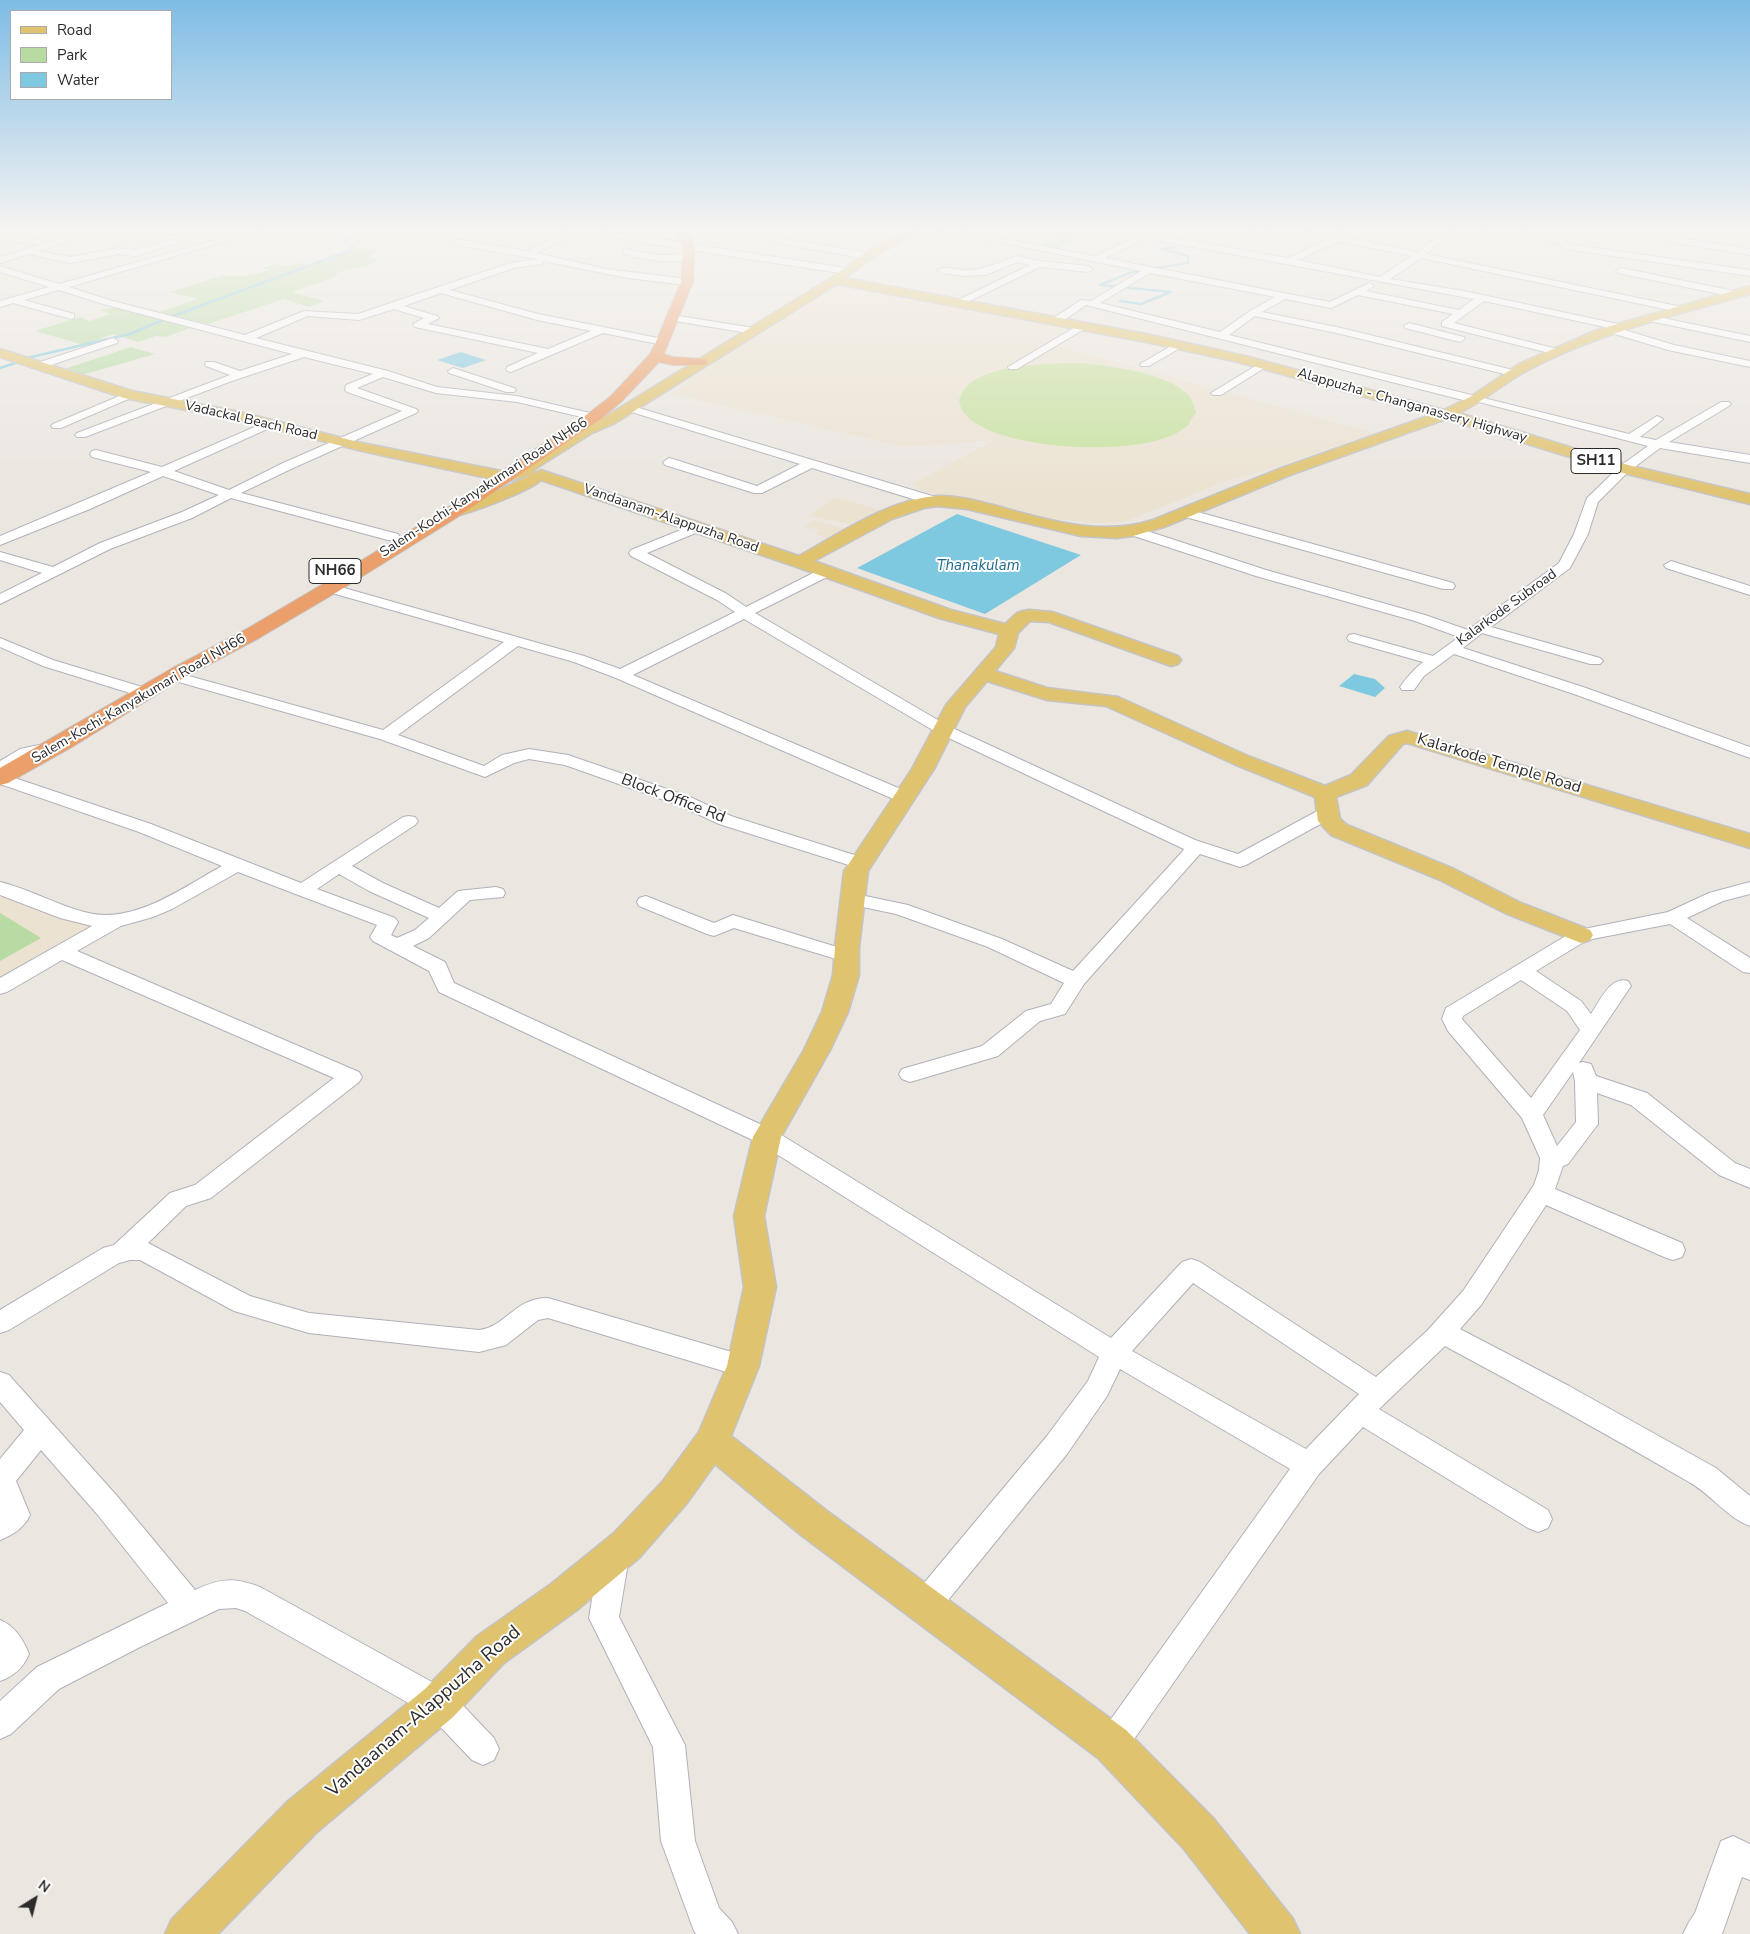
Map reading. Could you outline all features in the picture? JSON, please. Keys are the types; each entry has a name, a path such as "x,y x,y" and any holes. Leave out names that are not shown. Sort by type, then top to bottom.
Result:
{"highway":[{"name":"Salem-Kochi-Kanyakumari Road NH66","path":"0,778 64,742 176,674 238,642 330,588 450,514 500,475 595,416 616,399 660,349 672,318"},
{"path":"660,349 672,361 701,362"},
{"name":"NH66","path":"176,674 242,626 500,475 586,415 660,349"}],"main road":[{"path":"534,473 527,467 587,430 610,420 774,318"},
{"name":"Alappuzha - Changanassery Highway","path":"1041,318 1178,344 1262,364 1489,426 1567,453 1624,469 1750,499"},
{"path":"800,562 869,525 912,506 934,501 971,504 1074,530 1095,532 1133,531 1166,522 1241,489 1444,415 1476,399 1513,373 1538,360 1613,328 1647,318"},
{"name":"Vadackal Beach Road","path":"0,353 129,394 500,475"},
{"path":"450,514 505,493 534,473 583,448 592,436 612,423 610,420"},
{"path":"500,475 534,473"},
{"name":"Vandaanam-Alappuzha Road","path":"202,1928 302,1817 439,1703 490,1650 564,1597 627,1545 675,1492 712,1441 743,1366 760,1287 749,1216 767,1137 817,1050 835,1012 846,975 851,899 856,871 923,769 956,705 985,674 1005,648 1008,631 945,614 698,527 534,473"},
{"path":"1008,631 1029,615 1052,617 1171,660"},
{"path":"985,674 1047,694 1075,698 1095,697 1111,701 1241,760 1326,804 1329,821 1339,830 1446,874 1513,908 1581,935"},
{"name":"Kalarkode Temple Road","path":"1326,804 1359,780 1396,740 1407,736 1750,841"},
{"path":"712,1441 814,1523 1112,1744 1198,1834 1278,1934"}],"street":[{"path":"171,318 303,354 384,372 383,374 436,390 518,399 586,415"},
{"path":"246,338 297,318"},
{"path":"433,318 418,324 547,352"},
{"path":"543,318 601,330 660,349"},
{"path":"674,318 754,331"},
{"path":"1056,321 1060,318"},
{"path":"1149,318 1631,438 1750,459"},
{"path":"1221,336 1246,318"},
{"path":"1279,318 1341,331 1375,335 1513,373"},
{"path":"1453,318 1446,324 1557,352"},
{"path":"1570,318 1613,328 1672,348 1750,364"},
{"path":"1649,318 1750,339"},
{"path":"1013,367 1082,326"},
{"path":"1409,326 1473,343"},
{"path":"511,368 601,330"},
{"path":"1296,354 1341,331"},
{"path":"1400,334 1497,354 1516,341"},
{"path":"38,366 112,341"},
{"path":"1145,364 1178,344"},
{"path":"81,436 168,402 303,354"},
{"path":"1520,356 1538,360"},
{"path":"210,364 240,376"},
{"path":"1217,393 1262,364"},
{"path":"261,369 276,374"},
{"path":"453,371 509,390 520,395 518,399"},
{"path":"0,600 105,546 187,515 412,411 352,390 350,387 383,374"},
{"path":"57,426 129,394"},
{"name":"Kalarkode Subroad","path":"1408,687 1419,673 1473,631 1565,565 1581,534 1592,501 1624,469 1658,444 1725,404"},
{"path":"629,408 934,501"},
{"path":"1631,438 1657,419"},
{"path":"0,541 85,506 270,424"},
{"path":"1737,457 1750,445"},
{"path":"96,454 161,471 229,494 393,537"},
{"path":"669,462 758,490 812,463"},
{"path":"1187,513 1448,586"},
{"path":"698,527 636,553 722,597 745,614 942,729 1189,844 1240,861 1326,804"},
{"path":"1133,531 1261,573 1411,615 1595,661"},
{"path":"0,556 55,572"},
{"path":"1672,565 1750,591"},
{"path":"621,675 826,572"},
{"path":"330,588 579,659 621,675 904,797"},
{"path":"1354,638 1435,661"},
{"path":"176,674 330,722 386,736 514,641"},
{"path":"0,642 48,663 146,693"},
{"path":"1452,649 1580,691 1750,753"},
{"name":"Block Office Rd","path":"386,736 484,772 508,759 529,754 568,760 684,801 725,820 861,863"},
{"path":"0,768 26,753 64,742"},
{"path":"0,778 145,828 388,922 380,937 438,966 446,987 767,1137 1114,1353 1309,1466"},
{"path":"302,890 409,821"},
{"path":"910,1074 990,1051 1033,1016 1058,1009 1076,980 1191,854 1193,848 1189,844"},
{"path":"0,888 91,921 114,922 135,918 237,865"},
{"path":"339,866 362,882 396,895 440,916"},
{"path":"1112,1744 1309,1466 1369,1402 1442,1332 1472,1298 1541,1193 1551,1170 1551,1158 1532,1114 1455,1026 1452,1019 1453,1013 1581,935 1673,917 1716,897 1750,888"},
{"path":"397,946 422,934 440,916 465,896 496,893"},
{"path":"851,899 901,909 995,943 1076,980"},
{"path":"646,902 714,930 733,920 846,956"},
{"path":"1673,917 1750,967"},
{"path":"0,987 114,922"},
{"path":"61,952 351,1077 202,1192 178,1199 122,1252"},
{"path":"1521,971 1574,1006 1591,1030"},
{"path":"1532,1114 1621,986"},
{"path":"1551,1158 1560,1158 1587,1124 1586,1081 1578,1048"},
{"path":"1586,1081 1639,1099 1726,1169 1750,1179"},
{"path":"1541,1193 1673,1250"},
{"path":"0,1323 112,1255 130,1250 144,1251 243,1304 309,1323 479,1341 492,1339 501,1334 532,1310 539,1307 548,1308 743,1366"},
{"path":"925,1605 1057,1445 1098,1388 1114,1353 1191,1269 1369,1402 1538,1519"},
{"path":"1442,1332 1560,1394 1706,1477 1750,1513"},
{"path":"0,1384 107,1505 190,1607"},
{"path":"0,1527 16,1515 1,1478 40,1431"},
{"path":"615,1555 604,1618 669,1745 678,1841 706,1919 720,1934"},
{"path":"0,1723 48,1678 122,1639 190,1607 217,1595 236,1594 251,1598 439,1703 483,1749"},
{"path":"0,1635 14,1654 0,1666"},
{"path":"1701,1934 1709,1924 1733,1853 1750,1863"}],"shaded area":[{"path":"780,318 1024,318 1072,327 1047,343 1374,433 1281,465 1218,484 1127,521 1095,523 1054,519 959,495 944,497 923,491 912,484 995,440 906,447 671,394"},
{"path":"835,497 881,510 851,524 810,516"},
{"path":"814,520 853,531 836,541 815,534 820,531 804,526"},
{"path":"0,888 95,926 0,983"}],"green space":[{"path":"76,318 89,321 98,318 161,318 193,327 165,337 156,336 138,342 113,334 84,345 35,331"},
{"path":"185,318 225,318 208,324"},
{"path":"131,347 155,354 82,375 64,369"},
{"path":"1079,363 1122,368 1154,376 1180,388 1190,397 1196,412 1188,425 1170,436 1143,443 1111,447 1075,447 1008,437 982,427 965,414 961,408 959,400 965,388 977,379 990,373 1019,366"},
{"path":"0,913 41,938 0,961"}],"water":[{"path":"461,352 486,360 463,368 437,360"},
{"name":"Thanakulam","path":"957,514 1081,555 985,614 857,568"},
{"path":"1354,674 1375,679 1385,688 1375,697 1339,686"}],"waterway":[{"path":"27,358 130,334 163,320"},
{"path":"0,368 15,363"}]}
